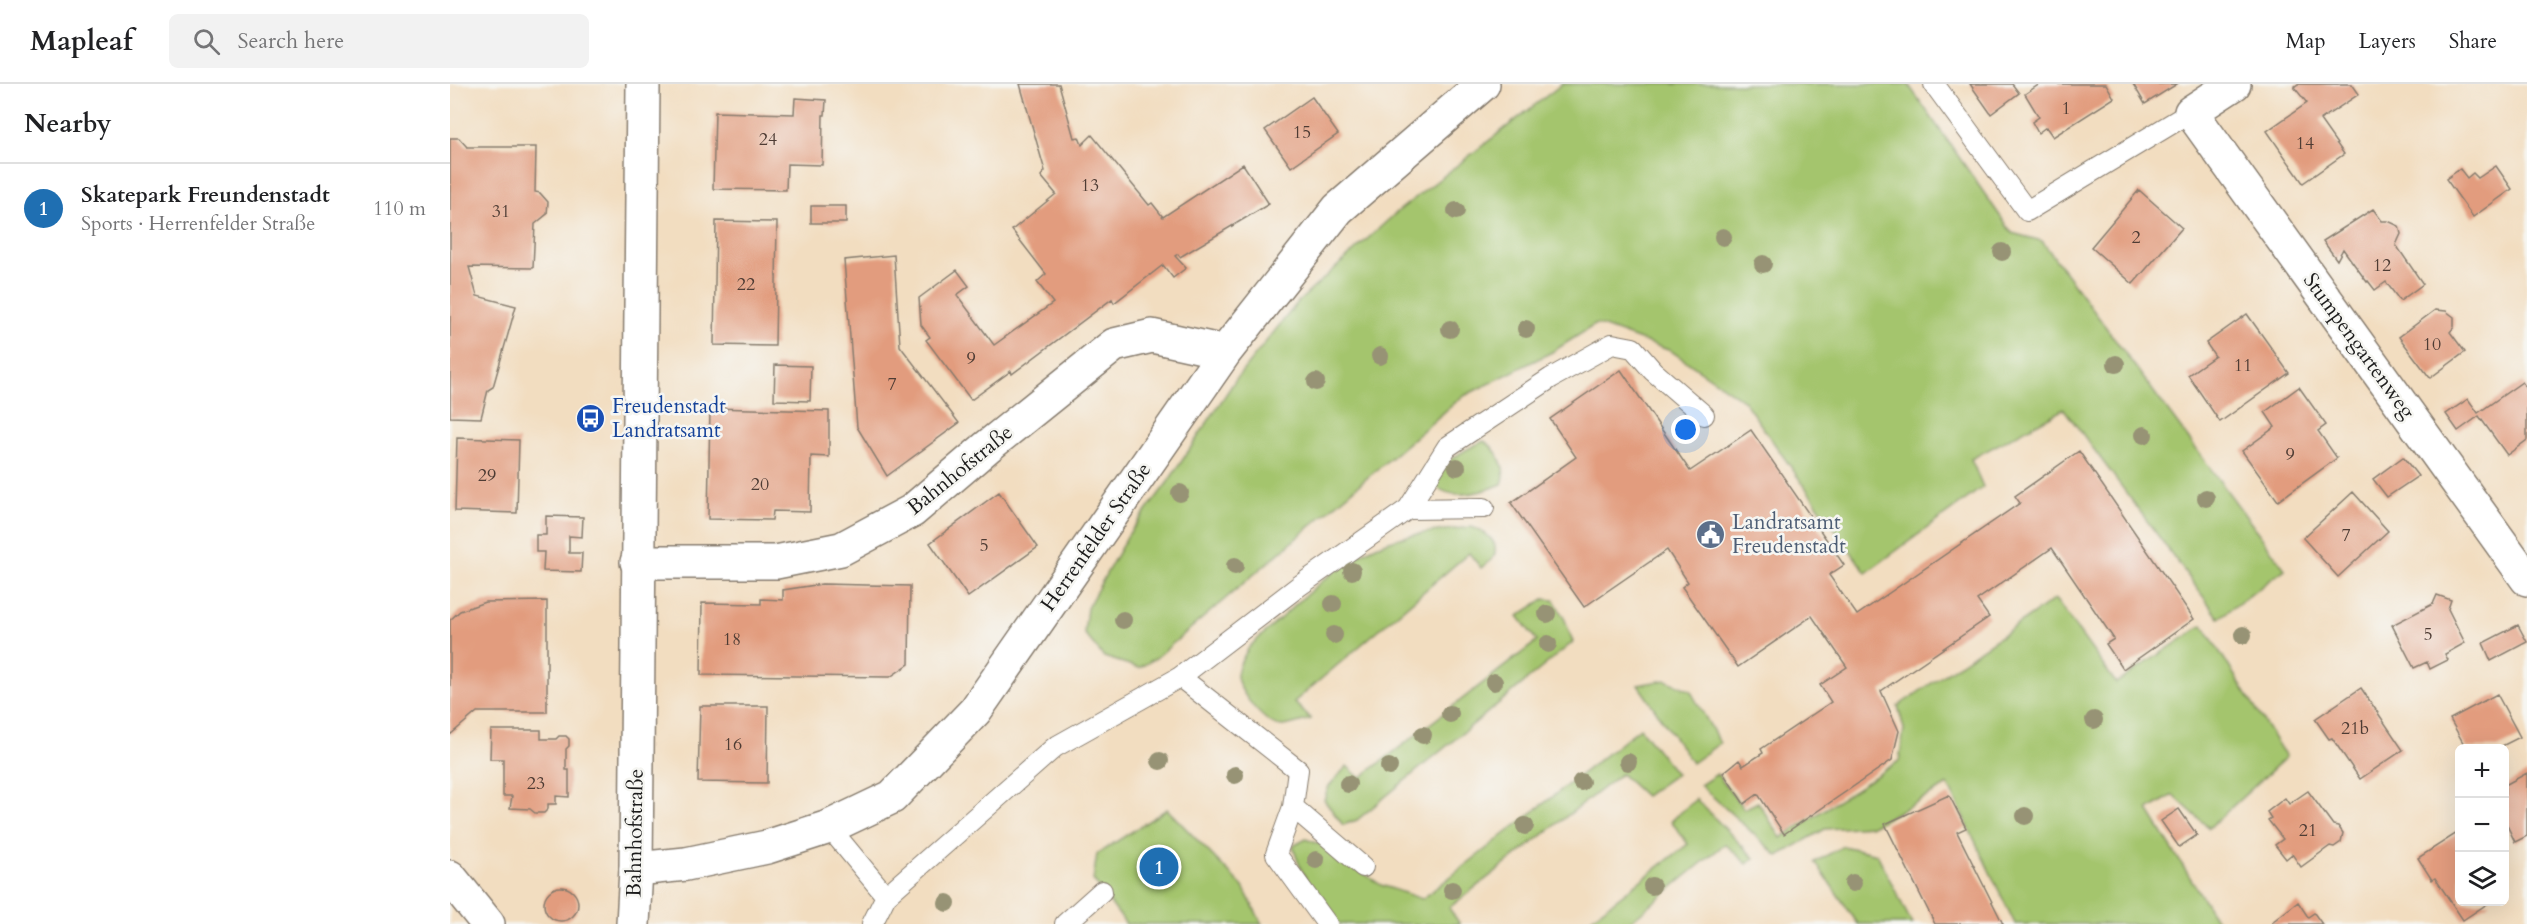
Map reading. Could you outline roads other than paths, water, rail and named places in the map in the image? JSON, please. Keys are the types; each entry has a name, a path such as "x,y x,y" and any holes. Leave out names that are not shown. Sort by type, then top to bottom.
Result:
{"street":[{"name":"Bahnhofstraße","path":"633,924 636,869 643,84"},
{"name":"Herrenfelder Straße","path":"636,869 686,864 756,849 829,827 892,797 975,711 1225,352 1338,209 1483,84"},
{"path":"2191,112 2234,84"},
{"name":"Stumpengartenweg","path":"2191,112 2527,579"},
{"name":"Bahnhofstraße","path":"637,562 776,562 841,549 912,511 987,447 1114,345 1152,336 1225,352"},
{"path":"450,877 488,924"}],"lane":[{"path":"1934,84 2027,211 2191,112"},
{"path":"872,924 886,896 1055,747 1180,677 1299,586 1408,509 1447,447 1551,378 1612,344 1633,348 1653,371 1704,415"},
{"path":"1408,509 1484,508"},
{"path":"1180,677 1298,770 1293,807 1276,854 1328,924"},
{"path":"1293,807 1363,867"},
{"path":"829,827 886,896"},
{"path":"1065,924 1102,891"}],"place":[{"name":"Freudenstadt Landratsamt","path":"591,418"},
{"name":"Landratsamt Freudenstadt","path":"1711,534"},
{"name":"Skatepark Freundenstadt","path":"1159,867"}]}
